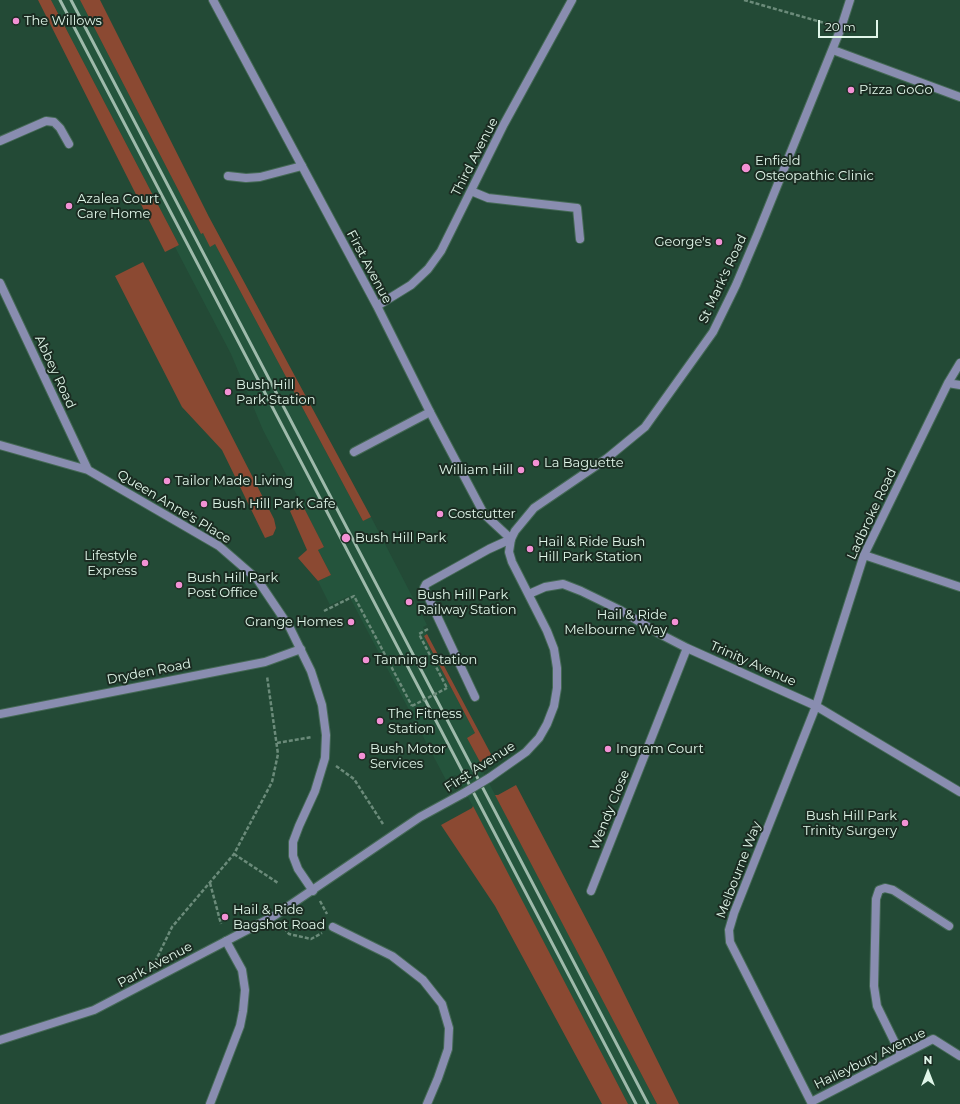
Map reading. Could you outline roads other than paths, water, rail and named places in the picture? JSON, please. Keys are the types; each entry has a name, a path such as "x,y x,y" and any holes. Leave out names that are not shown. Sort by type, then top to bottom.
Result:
{"street":[{"name":"First Avenue","path":"213,0 377,306 430,412 484,514 510,539 509,552 512,562 554,649 557,668 557,688 554,706 540,738 526,752 489,778 414,821 313,891"},
{"name":"Third Avenue","path":"377,306 411,285 428,269 441,251 504,124 572,0"},
{"name":"St Mark's Road","path":"510,539 534,508 606,460 645,427 712,332 736,285 842,28 850,0"},
{"path":"833,50 960,97"},
{"path":"0,141 46,121 54,122 60,128 69,144"},
{"path":"228,176 246,178 260,177 302,166"},
{"path":"472,191 488,198 577,208 580,239"},
{"name":"Abbey Road","path":"0,283 88,470"},
{"name":"Ladbroke Road","path":"816,706 864,554 948,383 960,363"},
{"path":"948,383 960,385"},
{"path":"354,452 430,412"},
{"name":"Queen Anne's Place","path":"0,445 88,470 220,546 257,579 290,628 301,649 312,671 322,705 326,735 325,758 315,791 299,826 294,842 293,856 298,869 313,891"},
{"path":"475,697 424,588 426,584 510,539"},
{"path":"864,554 960,587"},
{"name":"Trinity Avenue","path":"528,594 545,587 563,584 620,610 658,633 688,648 816,706 960,792"},
{"name":"Wendy Close","path":"591,891 688,648"},
{"name":"Dryden Road","path":"0,714 265,662 301,649"},
{"name":"Melbourne Way","path":"811,1103 730,942 729,930 734,913 816,706"},
{"path":"901,1054 877,1006 874,986 876,899 879,890 885,888 893,890 949,926"},
{"name":"Park Avenue","path":"0,1040 94,1010 274,916 313,891"},
{"path":"333,927 392,956 423,980 442,1004 449,1028 448,1049 427,1104"},
{"path":"210,1104 240,1026 244,1011 245,990 242,970 226,941"},
{"name":"Haileybury Avenue","path":"811,1103 901,1054 934,1039 960,1056"}],"railway":[{"path":"60,0 636,1104"},
{"path":"71,0 648,1104"}],"place":[{"name":"The Willows","path":"16,21"},
{"name":"Pizza GoGo","path":"851,90"},
{"name":"Enfield Osteopathic Clinic","path":"746,168"},
{"name":"Azalea Court Care Home","path":"69,206"},
{"name":"George's","path":"719,242"},
{"name":"Bush Hill Park Station","path":"228,392"},
{"name":"La Baguette","path":"536,463"},
{"name":"William Hill","path":"521,470"},
{"name":"Tailor Made Living","path":"167,481"},
{"name":"Bush Hill Park Cafe","path":"204,504"},
{"name":"Costcutter","path":"440,514"},
{"name":"Bush Hill Park","path":"346,538"},
{"name":"Hail & Ride Bush Hill Park Station","path":"530,549"},
{"name":"Lifestyle Express","path":"145,563"},
{"name":"Bush Hill Park Post Office","path":"179,585"},
{"name":"Bush Hill Park Railway Station","path":"409,602"},
{"name":"Grange Homes","path":"351,622"},
{"name":"Hail & Ride Melbourne Way","path":"675,622"},
{"name":"Tanning Station","path":"366,660"},
{"name":"The Fitness Station","path":"380,721"},
{"name":"Ingram Court","path":"608,749"},
{"name":"Bush Motor Services","path":"362,756"},
{"name":"Bush Hill Park Trinity Surgery","path":"905,823"},
{"name":"Hail & Ride Bagshot Road","path":"225,917"}]}
